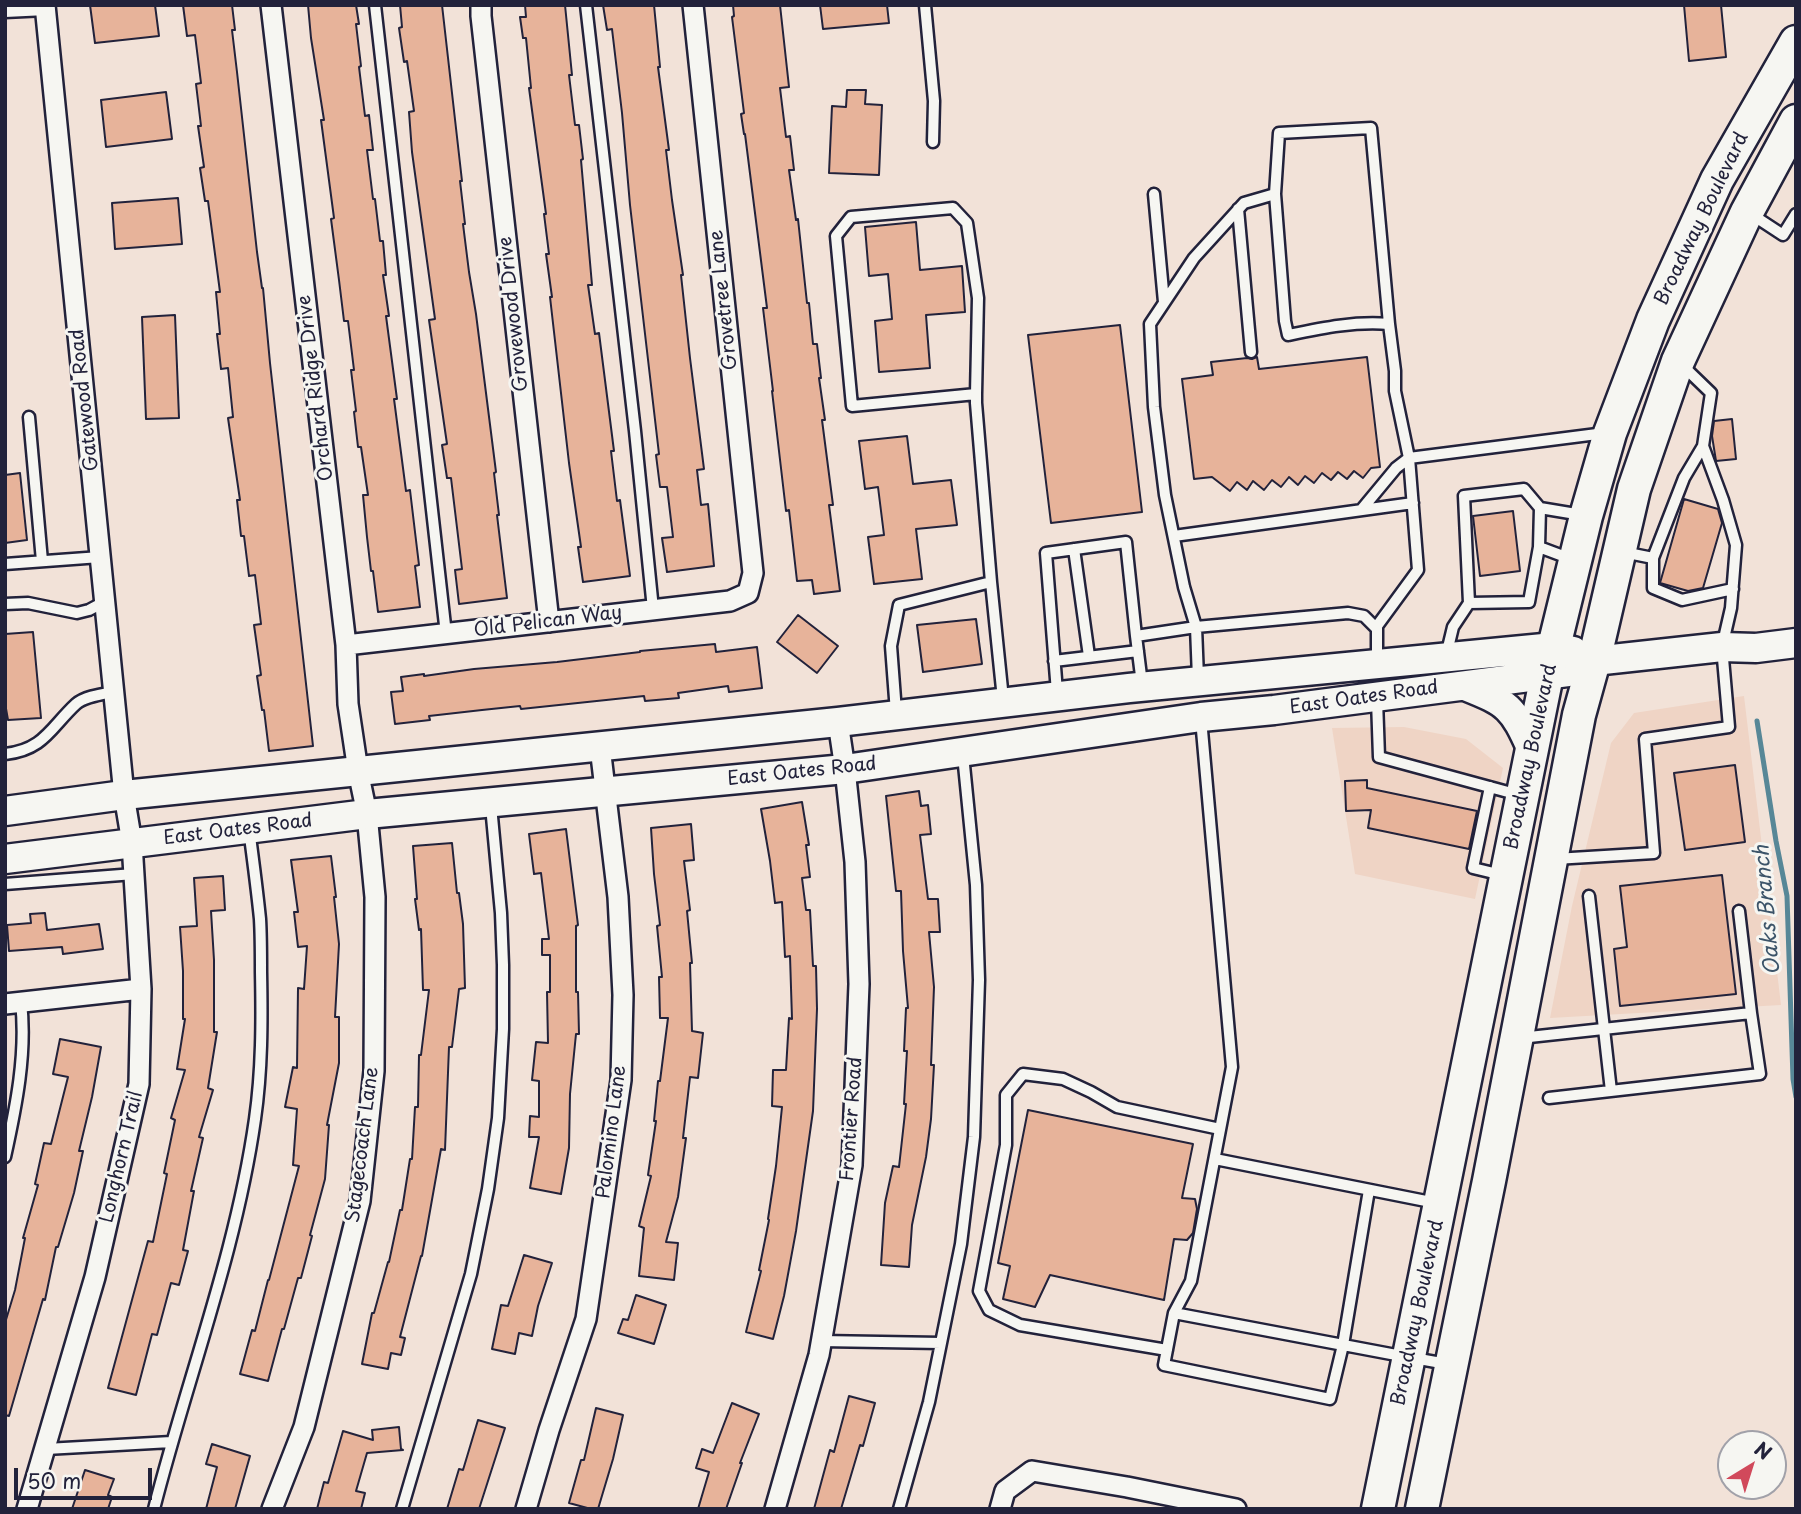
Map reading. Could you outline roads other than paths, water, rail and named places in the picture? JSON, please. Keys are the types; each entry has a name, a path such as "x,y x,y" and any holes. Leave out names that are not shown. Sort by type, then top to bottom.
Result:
{"main road":[{"name":"Broadway Boulevard","path":"1378,1509 1550,661 1586,516 1610,433 1653,320 1717,180 1796,42"},
{"name":"Broadway Boulevard","path":"1422,1509 1579,715 1634,489 1678,360 1747,212 1783,154 1796,121"},
{"name":"East Oates Road","path":"5,859 367,814 845,769 1201,717 1463,685 1577,652 1594,660 1722,647 1756,648 1796,643"},
{"name":"East Oates Road","path":"5,811 358,771 897,716 1143,687 1446,658 1550,661"},
{"path":"1198,682 1201,717"},
{"path":"1463,685 1496,698 1510,710 1518,719 1532,750"}],"street":[{"name":"Orchard Ridge Drive","path":"271,5 346,645 348,704 358,771"},
{"name":"Grovewood Drive","path":"481,5 549,622"},
{"name":"Grovetree Lane","path":"693,5 753,573 748,593"},
{"name":"Gatewood Road","path":"45,8 124,796"},
{"name":"Old Pelican Way","path":"346,645 730,601 748,593"},
{"name":"Frontier Road","path":"775,1509 819,1355 852,1165 859,984 855,862 838,722"},
{"name":"Palomino Lane","path":"526,1509 586,1319 621,1080 623,995 618,909 600,747"},
{"name":"Stagecoach Lane","path":"272,1509 304,1427 360,1200 374,1071 375,897 367,814 358,771"},
{"name":"Longhorn Trail","path":"27,1509 95,1277 139,1084 141,989 132,843 124,796"},
{"path":"13,1003 141,989"},
{"path":"1000,1509 1005,1491 1032,1471 1236,1509"}],"lane":[{"path":"375,5 446,635"},
{"path":"586,5 653,609"},
{"path":"925,5 934,101 933,142"},
{"path":"5,12 45,8"},
{"path":"1377,665 1377,628 1418,570 1409,458 1395,391 1390,324 1371,128 1279,133 1275,194 1288,335 1335,326 1390,324"},
{"path":"1154,194 1164,303"},
{"path":"1198,682 1196,627 1184,587 1165,495 1154,407 1150,324 1194,258 1244,202 1275,194"},
{"path":"976,394 852,406 836,236 850,217 953,208 967,223 978,298 976,394 1003,703"},
{"path":"1238,209 1251,352"},
{"path":"1747,212 1783,235 1796,214"},
{"path":"1678,360 1711,393 1703,446 1684,478 1653,558 1653,588 1682,600 1732,589"},
{"path":"29,417 42,561"},
{"path":"1362,509 1396,468 1409,458 1610,433"},
{"path":"1551,859 1654,853 1645,739 1729,727 1722,647 1731,608 1736,545 1724,500 1703,446"},
{"path":"1446,658 1453,627 1469,603 1464,496 1524,489 1540,508 1586,516"},
{"path":"1174,536 1413,503"},
{"path":"1469,603 1529,602 1539,547 1540,508"},
{"path":"1058,697 1046,553 1126,542 1143,687"},
{"path":"1539,547 1574,560"},
{"path":"1074,549 1089,656"},
{"path":"1619,551 1653,558"},
{"path":"5,564 100,557"},
{"path":"897,716 891,646 899,605 991,582"},
{"path":"5,604 28,603 77,613 105,602"},
{"path":"1136,636 1196,627 1348,613 1364,616 1377,628"},
{"path":"1054,661 1138,651"},
{"path":"5,754 28,750 43,740 77,702 114,692"},
{"path":"1377,696 1379,757 1522,795"},
{"path":"1201,717 1232,1067 1191,1282 1174,1313 1164,1365 1330,1399 1343,1345 1369,1190"},
{"path":"899,1509 929,1402 961,1244 974,1137 979,980 976,885 962,752"},
{"path":"1490,787 1473,868 1506,876"},
{"path":"402,1509 471,1274 488,1189 498,1118 503,965 501,913 490,802"},
{"path":"154,1509 225,1259 244,1182 255,1119 261,1060 262,993 260,921 249,829"},
{"path":"5,884 134,874"},
{"path":"1588,896 1611,1091"},
{"path":"1549,1098 1760,1074 1740,911"},
{"path":"5,1157 19,1078 24,1027 13,1003"},
{"path":"1516,1039 1751,1013"},
{"path":"1167,1350 1020,1325 989,1310 979,1291 1006,1145 1006,1095 1023,1074 1063,1079 1116,1107 1220,1129"},
{"path":"1215,1159 1440,1203"},
{"path":"1174,1313 1451,1364"},
{"path":"821,1341 941,1343"},
{"path":"46,1449 171,1442"}],"waterway":[{"name":"Oaks Branch","path":"1757,721 1787,896 1793,1079 1796,1097"}]}
